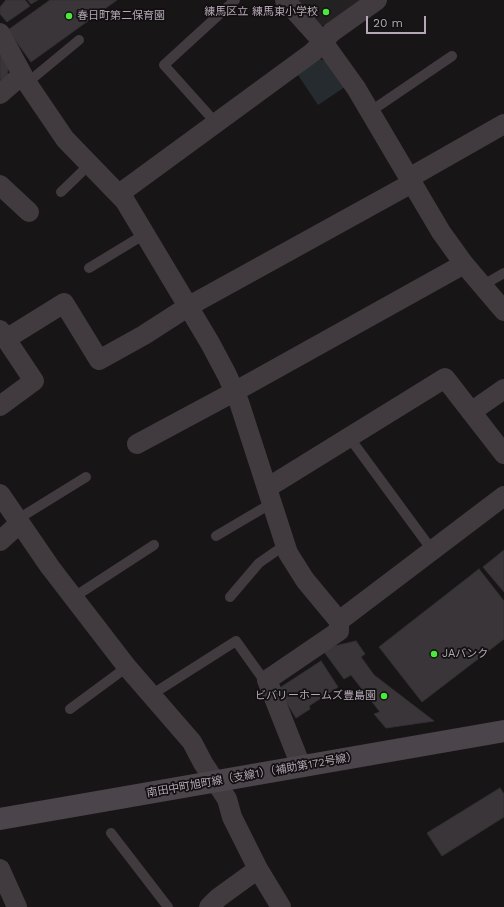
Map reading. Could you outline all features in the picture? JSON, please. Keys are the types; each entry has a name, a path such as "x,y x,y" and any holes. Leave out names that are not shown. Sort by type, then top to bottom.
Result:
{"main road":[{"name":"南田中町旭町線（支線1）（補助第172号線）","path":"0,819 504,731"}],"street":[{"path":"285,0 323,42 356,88 441,232 464,264 504,311"},
{"path":"119,194 313,52 332,32 377,0"},
{"path":"0,33 25,79 65,139 125,201 214,349 234,392 288,553 304,580 339,621 339,631 267,680 301,766"},
{"path":"0,94 25,79"},
{"path":"0,406 34,380 3,334 64,303 99,360 144,335 189,306 410,180 504,124"},
{"path":"0,185 29,212"},
{"path":"137,444 234,392 464,264"},
{"path":"269,496 349,437 445,378 504,454"},
{"path":"471,412 504,389"},
{"path":"0,494 50,567 128,667 192,742 215,782 227,799 232,817 258,869 281,907"},
{"path":"339,621 504,496"},
{"path":"0,541 19,521"},
{"path":"0,869 17,907"},
{"path":"209,907 218,898 258,869"}],"lane":[{"path":"216,123 164,65 235,0"},
{"path":"25,79 78,40"},
{"path":"371,112 452,56"},
{"path":"61,192 90,164"},
{"path":"90,268 145,234"},
{"path":"483,285 504,273"},
{"path":"349,437 432,550"},
{"path":"19,521 86,478"},
{"path":"216,536 269,496"},
{"path":"74,597 154,545"},
{"path":"230,597 259,563 285,545"},
{"path":"151,695 236,641 261,676 267,680"},
{"path":"70,709 128,667"},
{"path":"111,832 168,907"}],"shaded area":[{"name":"練馬区立 練馬東小学校","path":"295,0 364,0 326,26 316,24"},
{"path":"317,58 326,61 345,87 318,105 296,72"}],"building":[{"path":"6,0 25,0 30,6 7,22 0,14 0,7"},
{"path":"28,0 38,0 31,4"},
{"path":"50,0 117,0 31,62 8,30"},
{"path":"0,51 9,66 7,76 0,80"},
{"path":"504,550 504,592 483,567"},
{"path":"479,569 504,601 504,639 422,702 379,647"},
{"name":"ビバリーホームズ豊島園","path":"356,641 365,654 361,657 374,675 434,721 386,728 374,714 380,712 351,675 344,679 322,649"},
{"path":"321,661 338,687 309,706 310,709 296,718 278,689"},
{"path":"500,788 504,794 504,817 442,856 427,833"}],"place":[{"name":"練馬区立 練馬東小学校","path":"326,12"},
{"name":"春日町第二保育園","path":"69,16"},
{"name":"JAバンク","path":"434,654"},
{"name":"ビバリーホームズ豊島園","path":"384,696"}]}
